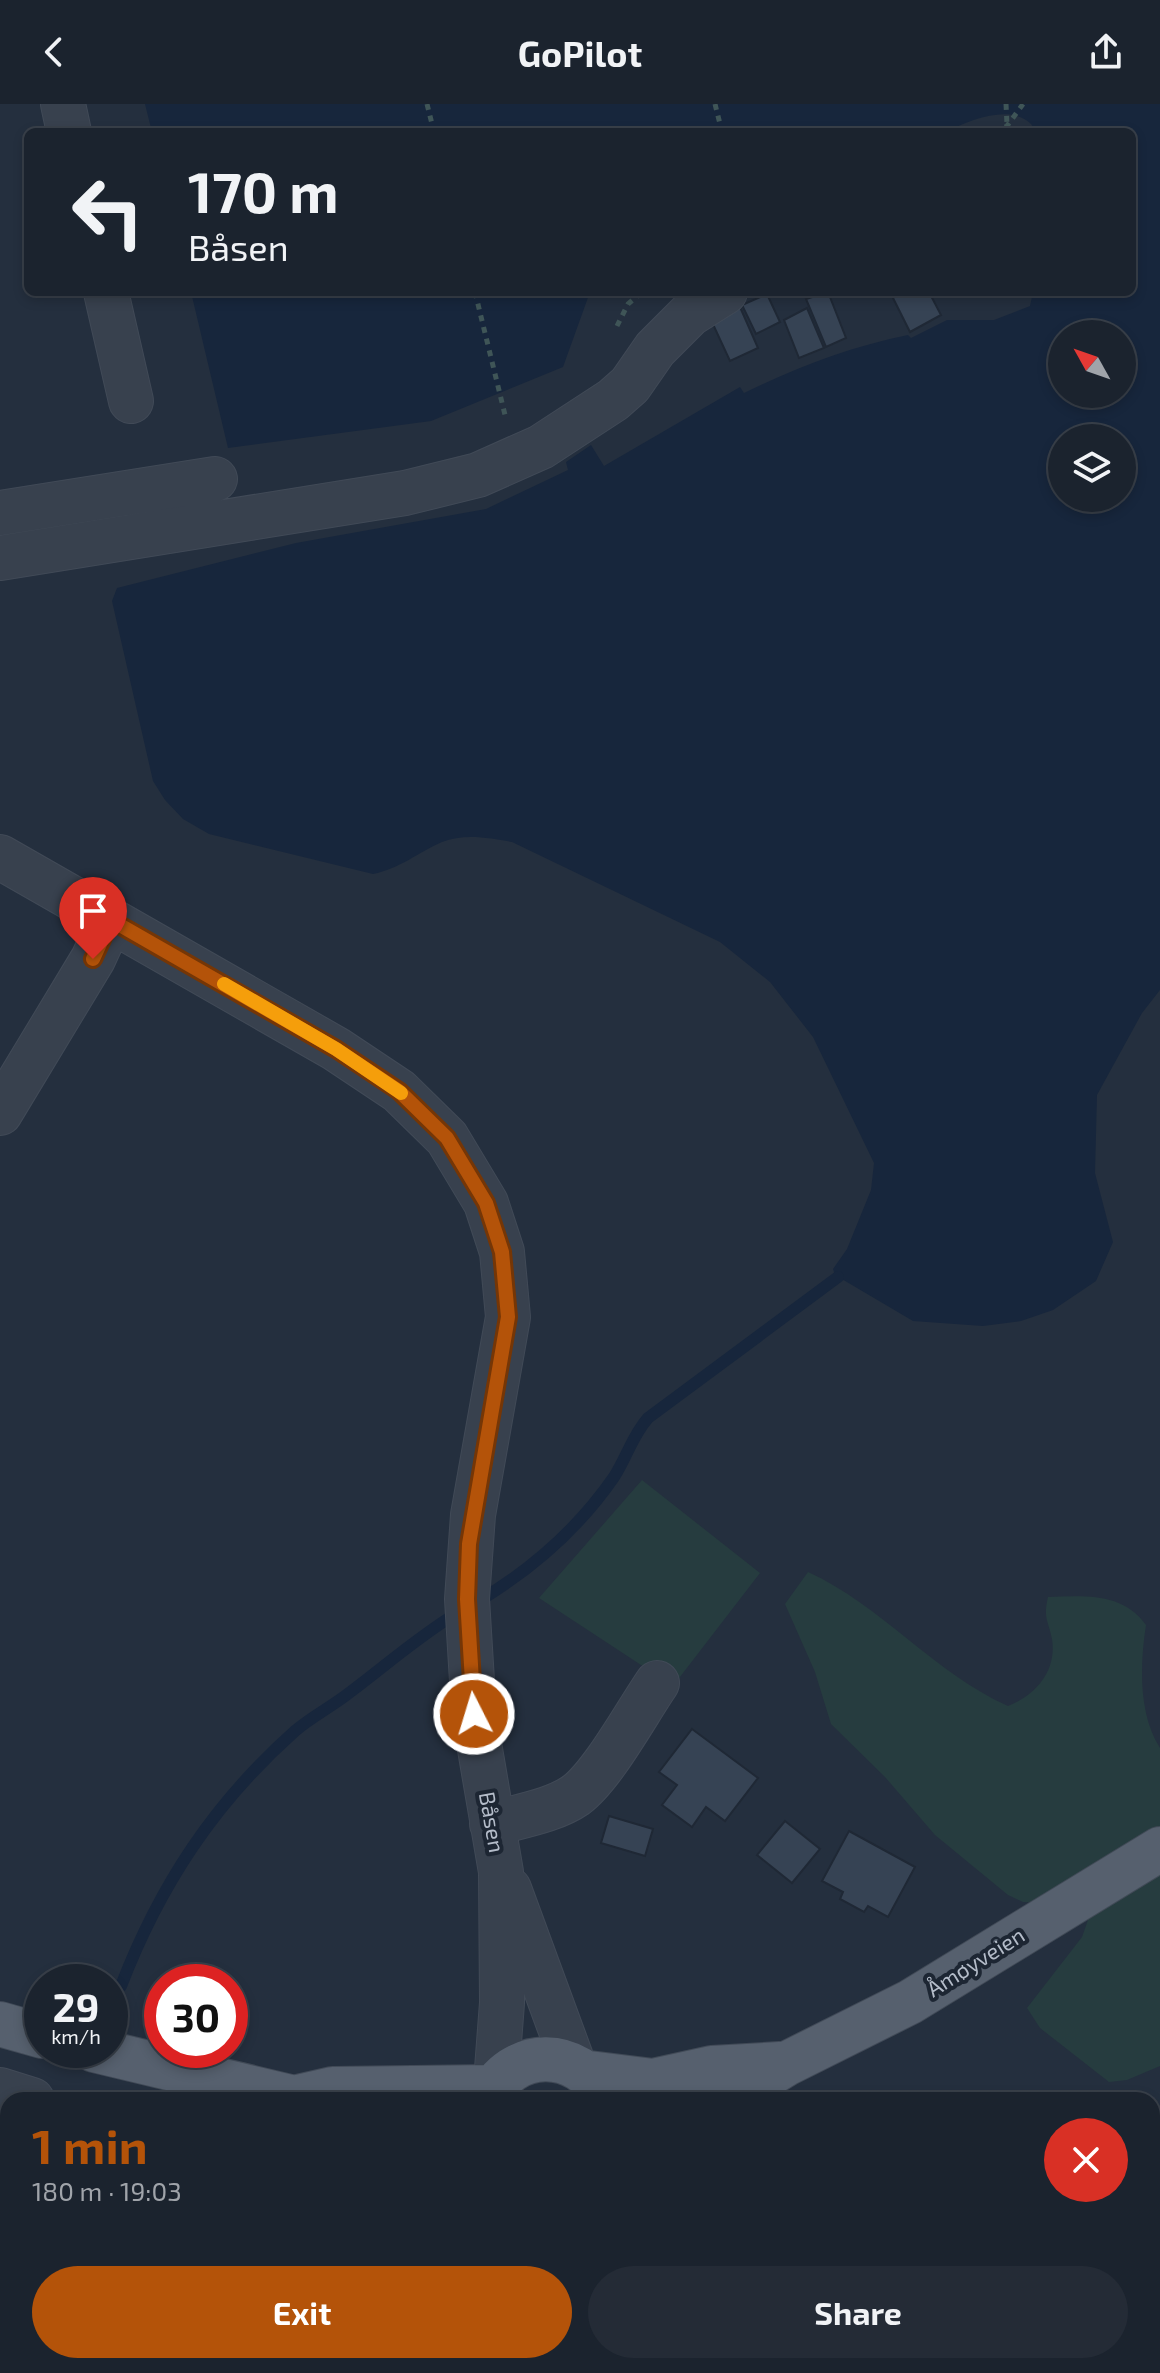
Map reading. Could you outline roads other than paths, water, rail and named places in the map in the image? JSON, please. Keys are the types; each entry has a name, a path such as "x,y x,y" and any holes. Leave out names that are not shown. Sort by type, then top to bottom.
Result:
{"main road":[{"name":"Åmøyveien","path":"741,2092 786,2064 910,2002 1160,1849"},
{"path":"0,2024 24,2031"},
{"path":"128,2058 271,2092"},
{"name":"Åmøyveien","path":"492,2090 518,2064 545,2058 589,2079 653,2081 712,2068 786,2064"},
{"path":"323,2092 333,2089 492,2090"}],"street":[{"path":"63,104 68,128"},
{"path":"107,296 131,401"},
{"path":"0,558 405,493 478,475 541,447 613,400 630,385 655,349 690,314 719,296"},
{"path":"0,513 215,479"},
{"name":"Båsen","path":"0,857 336,1049 399,1091 447,1138 486,1203 502,1252 508,1317 473,1515 467,1599 474,1714 501,1872 502,2003 492,2090"},
{"path":"0,1113 93,959 111,920"},
{"path":"492,1824 557,1805 576,1794 592,1778 657,1683"},
{"name":"Båsen","path":"501,1872 589,2079"}],"water":[{"path":"145,104 1160,104 1160,990 1142,1013 1097,1095 1095,1173 1113,1242 1096,1281 1053,1310 1021,1321 983,1326 913,1321 835,1275 833,1269 847,1249 871,1190 874,1163 813,1037 770,982 720,942 512,842 477,837 450,839 392,868 373,874 209,834 183,819 153,781 112,601 117,588 296,543 486,509 568,470 566,462 591,445 604,466 740,387 744,393 824,359 865,345 908,335 911,338 947,320 994,320 1030,306 1032,296 1136,296 1136,128 1032,128 1024,119 1014,115 980,118 955,128 151,128"},
{"path":"192,296 589,296 563,367 431,421 228,448"}],"waterway":[{"path":"477,1602 535,1562 585,1514 614,1477 648,1418 838,1277"},
{"path":"128,1969 172,1880 192,1848 239,1787 301,1726 457,1613"}]}
